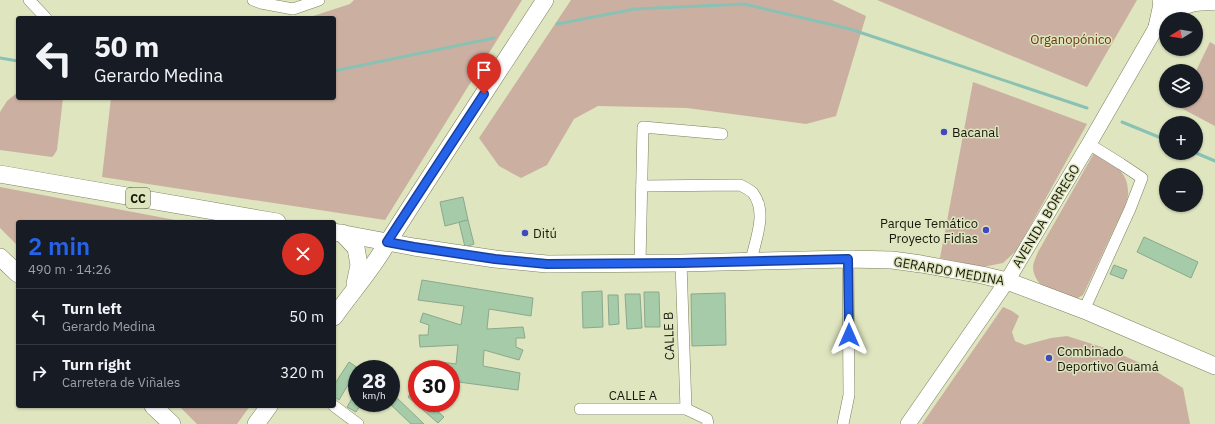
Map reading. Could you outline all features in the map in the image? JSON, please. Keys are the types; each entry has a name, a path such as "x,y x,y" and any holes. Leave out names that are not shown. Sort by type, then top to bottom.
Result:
{"main road":[{"path":"336,314 380,253 545,0"},
{"path":"1157,27 1162,4 1161,0"},
{"name":"AVENIDA BORREGO","path":"908,424 1007,281 1089,144 1172,0"},
{"path":"1157,27 1184,5 1194,2 1215,2"},
{"name":"CC","path":"0,174 265,220"},
{"path":"338,233 356,248 359,265 353,290"},
{"name":"GERARDO MEDINA","path":"338,233 414,247 487,258 547,264 681,263 848,259 892,260 921,264 1007,281 1084,310 1215,366"},
{"path":"0,257 16,272"},
{"path":"156,408 172,424"},
{"path":"256,424 268,408"}],"street":[{"path":"29,0 44,16"},
{"path":"253,0 293,9 319,0"},
{"path":"640,263 643,128 722,134"},
{"path":"1084,310 1130,209 1142,178 1089,144"},
{"path":"642,186 740,185 752,192 760,205 760,213 759,229 751,261"},
{"path":"843,424 849,395 848,259"},
{"name":"CALLE B","path":"681,263 686,409"},
{"path":"336,408 358,424"},
{"name":"CALLE A","path":"580,409 686,409"},
{"path":"686,409 707,419 708,424"}],"green space":[{"path":"354,0 522,0 385,220 102,177 111,100 336,100 336,16 313,16 350,4"},
{"path":"571,0 832,0 866,16 836,116 806,124 687,108 598,106 574,119 547,165 521,178 499,166 479,138"},
{"name":"Organopónico","path":"877,0 1137,0 1087,87"},
{"path":"1210,42 1215,45 1215,126 1203,120 1203,116 1196,116 1181,108 1203,108 1203,64 1199,64"},
{"path":"973,82 1087,124 1017,250 1003,263 983,267 940,258"},
{"path":"16,94 16,100 63,100 57,150 52,157 0,150 0,112 7,101"},
{"path":"1094,153 1112,163 1121,172 1125,177 1128,195 1125,206 1083,295 1074,300 1054,292 1042,285 1034,274 1033,265 1038,252"},
{"path":"0,187 175,220 16,220 16,244 0,228"},
{"name":"Combinado Deportivo Guamá","path":"1003,307 1019,316 1012,332 1015,341 1025,345 1051,338 1067,336 1111,350 1149,367 1183,388 1190,424 922,424"},
{"path":"181,408 249,408 237,424 197,424"}],"building":[{"path":"463,197 468,220 445,226 440,202"},
{"path":"468,220 474,244 465,247 459,222"},
{"path":"1144,237 1198,262 1191,278 1137,252"},
{"path":"1114,265 1127,270 1123,279 1110,274"},
{"path":"422,280 533,298 531,316 489,309 487,329 523,327 525,338 516,338 516,347 523,350 519,360 484,350 483,366 520,373 518,390 460,382 460,360 456,360 458,345 420,347 419,335 428,335 429,325 420,322 423,313 461,325 464,306 418,300"},
{"path":"602,291 603,327 583,328 582,292"},
{"path":"644,292 659,292 660,327 645,327"},
{"path":"725,293 726,345 692,346 691,294"},
{"path":"625,294 640,294 642,328 627,329"},
{"path":"608,295 618,295 619,324 609,325"},
{"path":"348,364 348,385 339,400 336,398 336,382"},
{"path":"400,401 408,409 408,412 412,412 424,424 411,424 398,412 400,412"},
{"path":"425,412 438,412 444,417 438,423"}],"waterway":[{"path":"557,24 635,9 744,4 850,29 1087,108"},
{"path":"336,71 494,38"},
{"path":"0,58 16,61"},
{"path":"1122,122 1159,137"},
{"path":"1203,156 1215,161"}],"place":[{"name":"Bacanal","path":"944,132"},
{"name":"Parque Temático Proyecto Fidias","path":"986,230"},
{"name":"Ditú","path":"525,233"},
{"name":"Combinado Deportivo Guamá","path":"1049,358"}],"route":[{"path":"484,94 387,242 495,259 547,264 681,263 848,259 849,335"}]}
